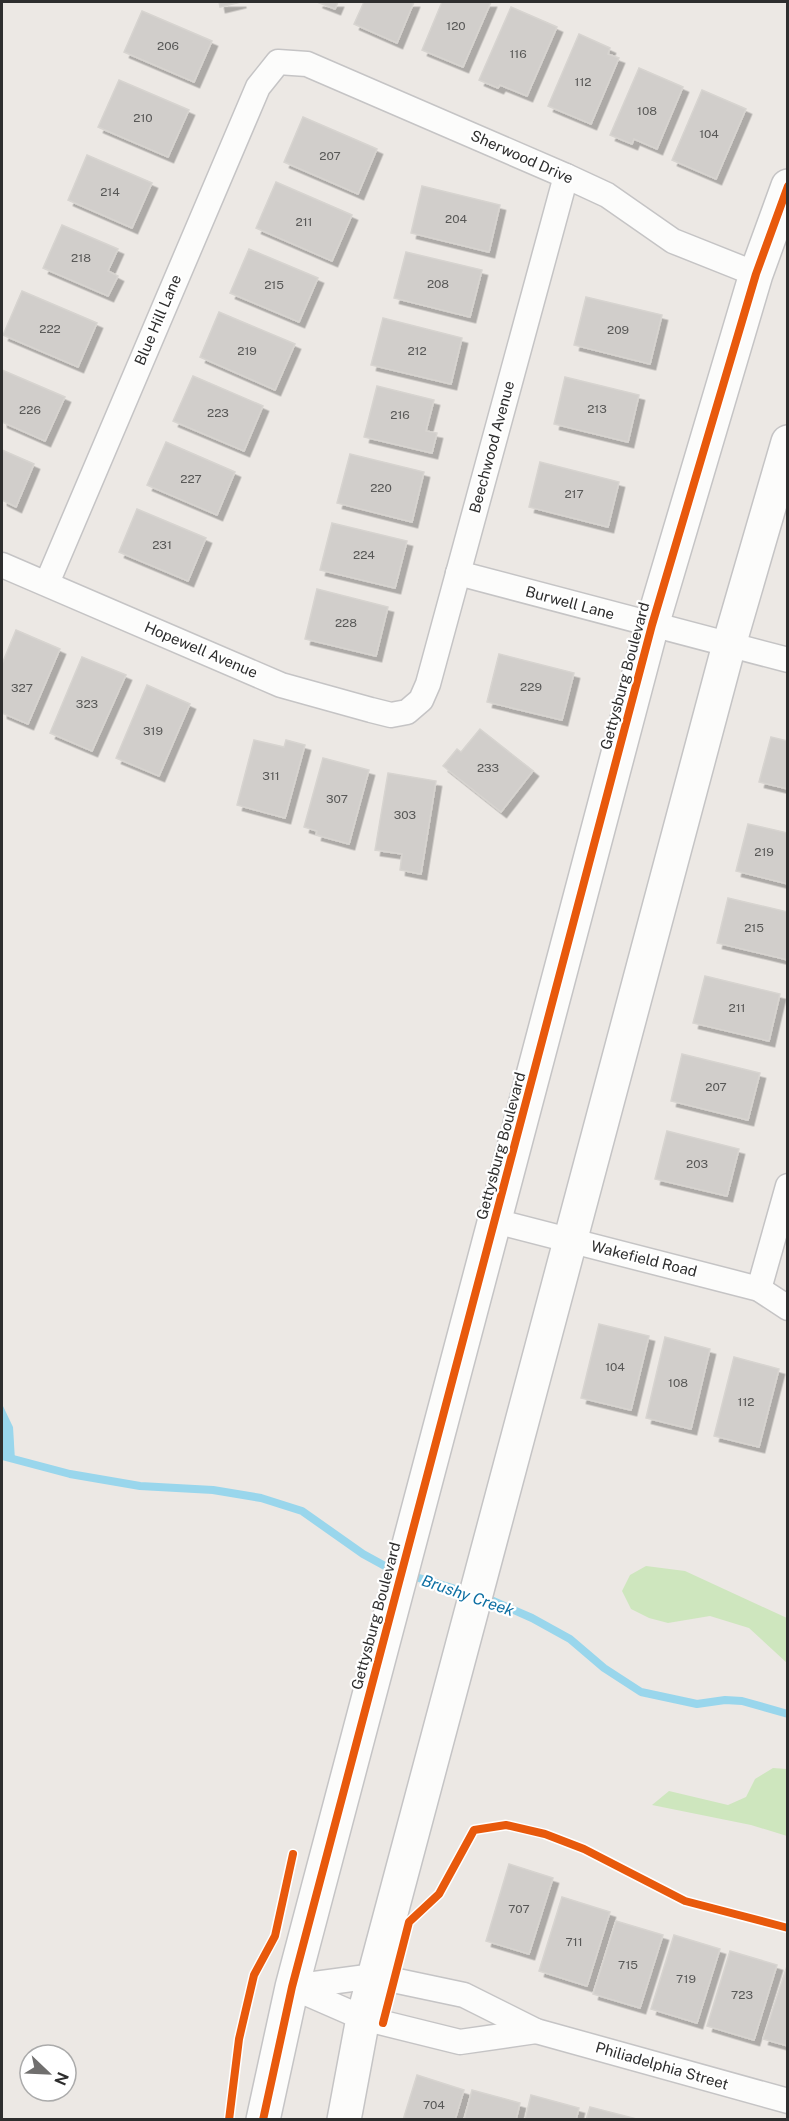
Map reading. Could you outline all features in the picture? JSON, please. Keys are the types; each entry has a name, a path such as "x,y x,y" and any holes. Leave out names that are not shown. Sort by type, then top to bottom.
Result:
{"street":[{"name":"Sherwood Drive","path":"278,62 308,64 566,176 607,195 673,241 756,274"},
{"name":"Blue Hill Lane","path":"47,583 258,87 278,62"},
{"name":"Beechwood Avenue","path":"407,712 421,700 428,684 566,176"},
{"name":"Gettysburg Boulevard","path":"263,2120 292,1987 652,626 756,274 788,186"},
{"path":"344,2120 363,2018 374,1976 729,645 788,442"},
{"name":"Hopewell Avenue","path":"2,565 280,685 391,715 407,712"},
{"name":"Burwell Lane","path":"458,573 788,660"},
{"path":"759,1289 788,1186"},
{"name":"Wakefield Road","path":"495,1221 759,1289 788,1308"},
{"name":"Philiadelphia Street","path":"292,1987 374,1976 464,1995 536,2031 788,2101"},
{"name":"Philiadelphia Street","path":"292,1987 363,2018 460,2042 536,2031"}],"green space":[{"path":"646,1566 685,1571 787,1618 787,1663 749,1628 710,1616 668,1623 649,1618 631,1609 622,1591 630,1575"},
{"path":"773,1768 787,1769 787,1836 751,1825 652,1805 669,1791 728,1805 746,1797 755,1779"}],"water":[{"path":"2,1404 13,1427 15,1460 2,1458"}],"building":[{"path":"219,2 241,2 220,7"},
{"path":"317,2 338,2 335,9"},
{"path":"364,2 414,2 397,43 354,24"},
{"path":"442,2 491,2 463,67 422,50"},
{"path":"511,7 557,27 527,96 500,85 498,88 479,80"},
{"path":"142,11 212,41 194,82 124,52"},
{"path":"579,34 610,48 608,54 619,58 591,124 548,106"},
{"path":"639,68 683,87 657,149 634,139 632,144 610,135"},
{"path":"119,80 189,110 168,157 98,127"},
{"path":"702,90 746,109 716,179 672,160"},
{"path":"303,117 377,149 358,194 284,162"},
{"path":"87,155 152,183 132,228 68,200"},
{"path":"276,182 352,215 332,261 256,228"},
{"path":"422,186 500,205 489,252 411,233"},
{"path":"62,225 118,249 108,271 118,276 108,296 43,268"},
{"path":"249,249 318,278 299,322 230,293"},
{"path":"406,252 482,270 470,317 394,298"},
{"path":"22,291 97,323 78,367 3,335"},
{"path":"586,297 662,315 650,364 574,345"},
{"path":"219,312 295,344 275,390 200,357"},
{"path":"383,318 462,338 451,384 371,365"},
{"path":"2,370 65,397 45,441 2,422"},
{"path":"193,376 263,406 244,451 173,421"},
{"path":"565,377 639,395 628,442 554,424"},
{"path":"377,386 434,400 426,431 437,433 432,453 364,437"},
{"path":"166,442 235,472 217,515 147,485"},
{"path":"2,450 34,464 16,507 2,500"},
{"path":"350,454 424,472 412,522 337,503"},
{"path":"540,462 619,482 608,527 529,507"},
{"path":"137,509 206,538 188,581 119,552"},
{"path":"332,523 407,541 395,588 320,570"},
{"path":"317,589 388,607 376,656 305,639"},
{"path":"16,630 60,649 28,724 2,713 2,664"},
{"path":"499,654 574,673 562,720 487,702"},
{"path":"82,657 126,675 92,751 50,733"},
{"path":"147,685 190,704 159,776 116,758"},
{"path":"480,729 533,771 501,812 443,766 457,749 461,752"},
{"path":"771,737 788,741 788,789 759,782"},
{"path":"254,740 284,747 286,740 305,745 285,818 237,805"},
{"path":"323,758 369,770 349,844 316,835 317,831 304,827"},
{"path":"388,773 436,781 421,874 400,870 402,854 375,850"},
{"path":"748,824 788,833 788,884 736,871"},
{"path":"728,898 788,912 788,960 717,943"},
{"path":"705,976 780,994 769,1041 693,1023"},
{"path":"682,1054 760,1073 748,1120 671,1101"},
{"path":"667,1131 739,1149 727,1196 655,1179"},
{"path":"599,1324 649,1336 631,1410 581,1398"},
{"path":"665,1337 710,1349 691,1429 646,1418"},
{"path":"734,1357 779,1369 759,1447 714,1436"},
{"path":"509,1864 553,1878 529,1954 486,1941"},
{"path":"562,1897 610,1912 587,1986 539,1971"},
{"path":"616,1921 663,1935 640,2008 593,1994"},
{"path":"674,1935 720,1949 697,2023 651,2009"},
{"path":"730,1951 777,1965 754,2040 707,2026"},
{"path":"788,1963 788,2046 763,2039"},
{"path":"417,2075 464,2090 455,2120 403,2120"},
{"path":"472,2090 520,2103 516,2120 464,2120"},
{"path":"531,2095 579,2108 576,2120 525,2120"},
{"path":"590,2107 637,2119 637,2120 586,2120"}],"waterway":[{"name":"Brushy Creek","path":"2,1456 70,1474 140,1486 213,1490 261,1498 302,1511 363,1554 394,1571"},
{"name":"Brushy Creek","path":"409,1575 469,1593"},
{"name":"Brushy Creek","path":"484,1597 532,1618 570,1639 604,1668 641,1692 697,1704 725,1700 742,1701 788,1714"}],"cycle path":[{"path":"263,2120 292,1987 652,625 756,274 788,186"},
{"path":"383,2023 409,1922 439,1894 474,1830 506,1825 545,1834 584,1849 685,1901 788,1928"},
{"path":"229,2120 239,2039 254,1975 275,1936 293,1854"}]}
